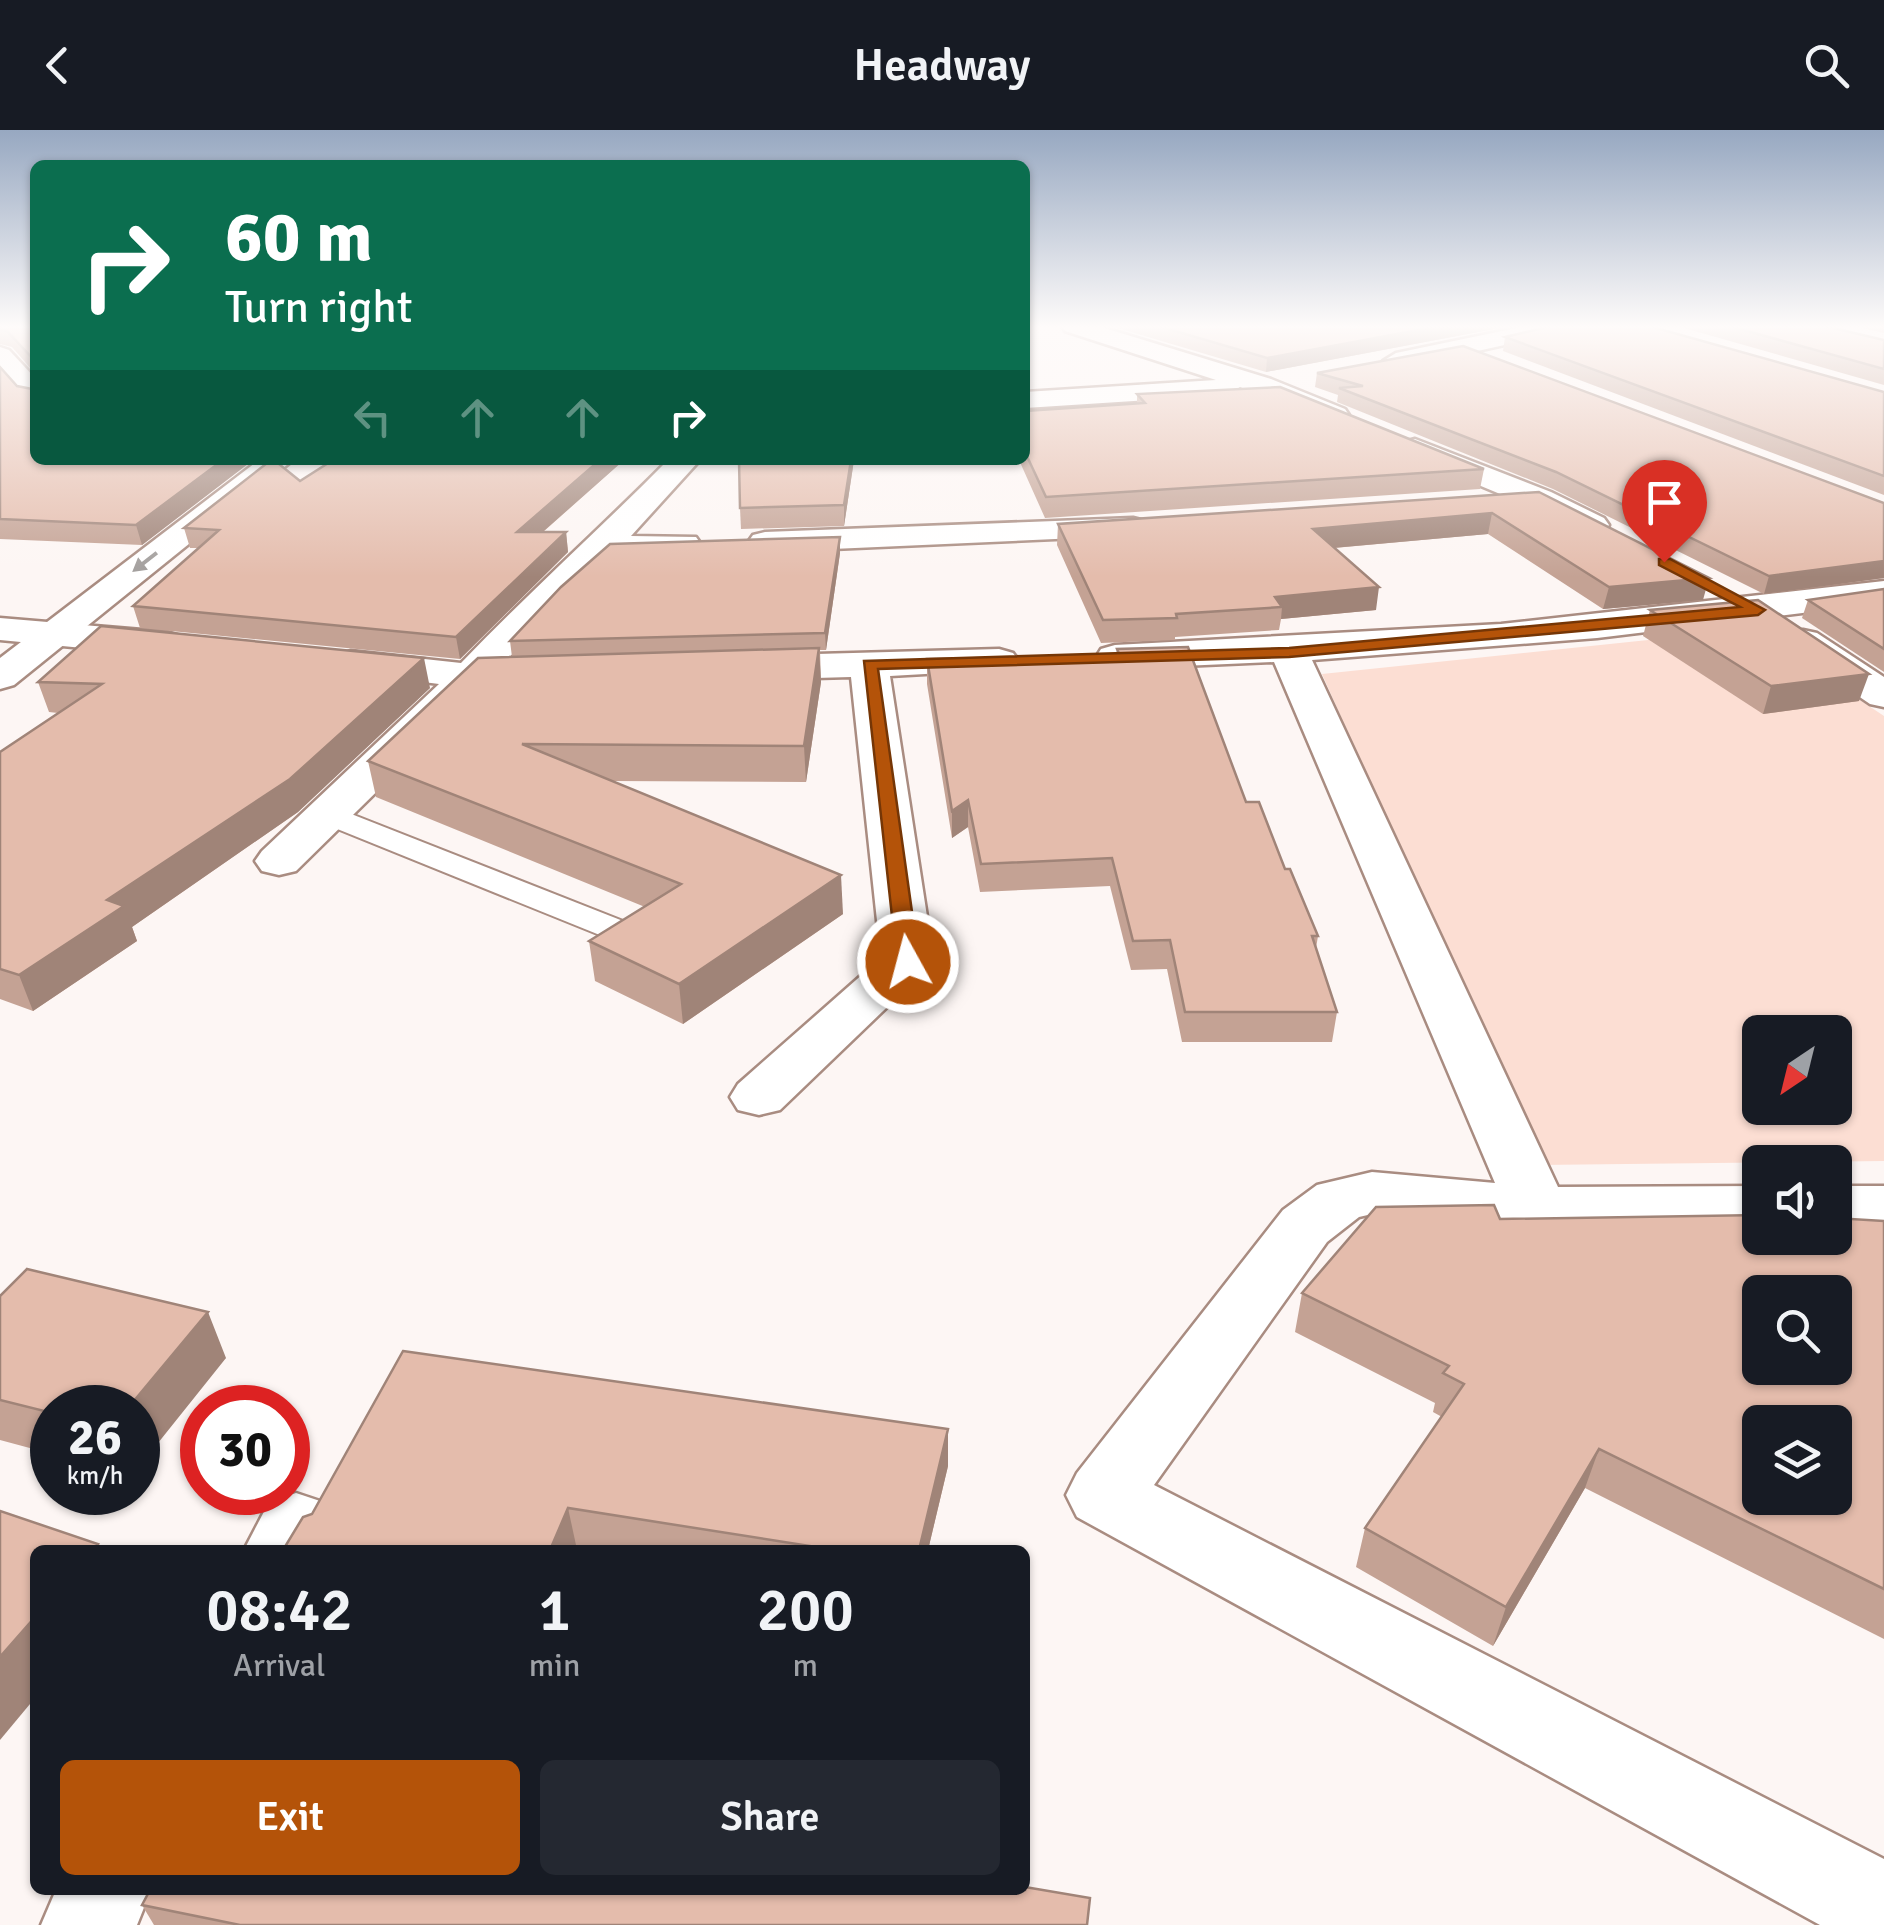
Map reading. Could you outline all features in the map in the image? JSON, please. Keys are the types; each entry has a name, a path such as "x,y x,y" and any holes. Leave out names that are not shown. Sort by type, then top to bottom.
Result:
{"street":[{"path":"1322,410 1540,499 1624,542"},
{"path":"5,633 231,465"},
{"path":"0,677 271,465"},
{"path":"279,861 472,676 548,592 600,547 680,465"},
{"path":"1462,504 1540,499"},
{"path":"600,547 1170,526"},
{"path":"1708,584 1758,610 1884,695"},
{"path":"710,669 1289,652 1758,610 1884,592"},
{"path":"5,633 54,632 193,646"},
{"path":"1289,652 1537,1209"},
{"path":"312,659 472,676 571,673"},
{"path":"759,1098 908,962 869,664"},
{"path":"1742,1208 1537,1209 1372,1193 1339,1200 1305,1226 1104,1495 1884,1909"},
{"path":"1852,1208 1884,1208"},
{"path":"88,1925 103,1895"}],"lane":[{"path":"331,815 634,937"}],"shaded area":[{"path":"1753,629 1884,716 1884,1161 1852,1161 1852,1145 1742,1145 1742,1163 1539,1165 1322,674"}],"building":[{"path":"0,410 30,410 30,465 216,465 136,525 0,519"},
{"path":"1337,410 1484,469 1046,497 1030,463 1030,411"},
{"path":"1395,410 1634,410 1884,503 1884,561 1769,576 1556,472"},
{"path":"1703,410 1884,410 1884,476"},
{"path":"265,465 280,465 300,481 325,465 594,465 517,532 566,532 456,637 133,606 219,530 184,528"},
{"path":"739,465 850,465 844,505 740,508"},
{"path":"1539,492 1709,578 1609,587 1492,513 1313,529 1379,587 1275,597 1282,607 1176,614 1177,618 1103,620 1058,524"},
{"path":"840,537 825,633 510,641 561,587 610,544"},
{"path":"1884,589 1884,649 1808,600"},
{"path":"1758,600 1869,674 1771,686 1650,610"},
{"path":"101,626 424,658 290,779 107,900 124,906 19,975 0,969 0,752 102,684 38,682"},
{"path":"1188,647 1246,802 1259,802 1285,869 1290,869 1318,936 1312,936 1337,1012 1185,1012 1170,940 1133,941 1112,858 981,864 968,800 952,811 927,659 1120,656 1117,649"},
{"path":"819,648 804,746 522,744 841,875 679,984 589,941 681,884 368,761 478,658"},
{"path":"1494,1205 1500,1219 1742,1215 1742,1255 1852,1255 1852,1219 1884,1221 1884,1589 1599,1449 1506,1607 1365,1528 1464,1384 1443,1373 1449,1366 1302,1293 1376,1207"},
{"path":"27,1269 208,1312 147,1385 30,1385 30,1408 0,1400 0,1296"},
{"path":"403,1351 948,1429 920,1545 803,1545 568,1508 552,1545 286,1545 303,1517 310,1515"},
{"path":"0,1511 98,1544 30,1545 30,1623 0,1657"},
{"path":"1030,1888 1090,1898 1087,1925 240,1925 142,1905 147,1895 1030,1895"}],"route":[{"path":"908,962 869,664 1289,652 1758,610 1664,562"}]}
